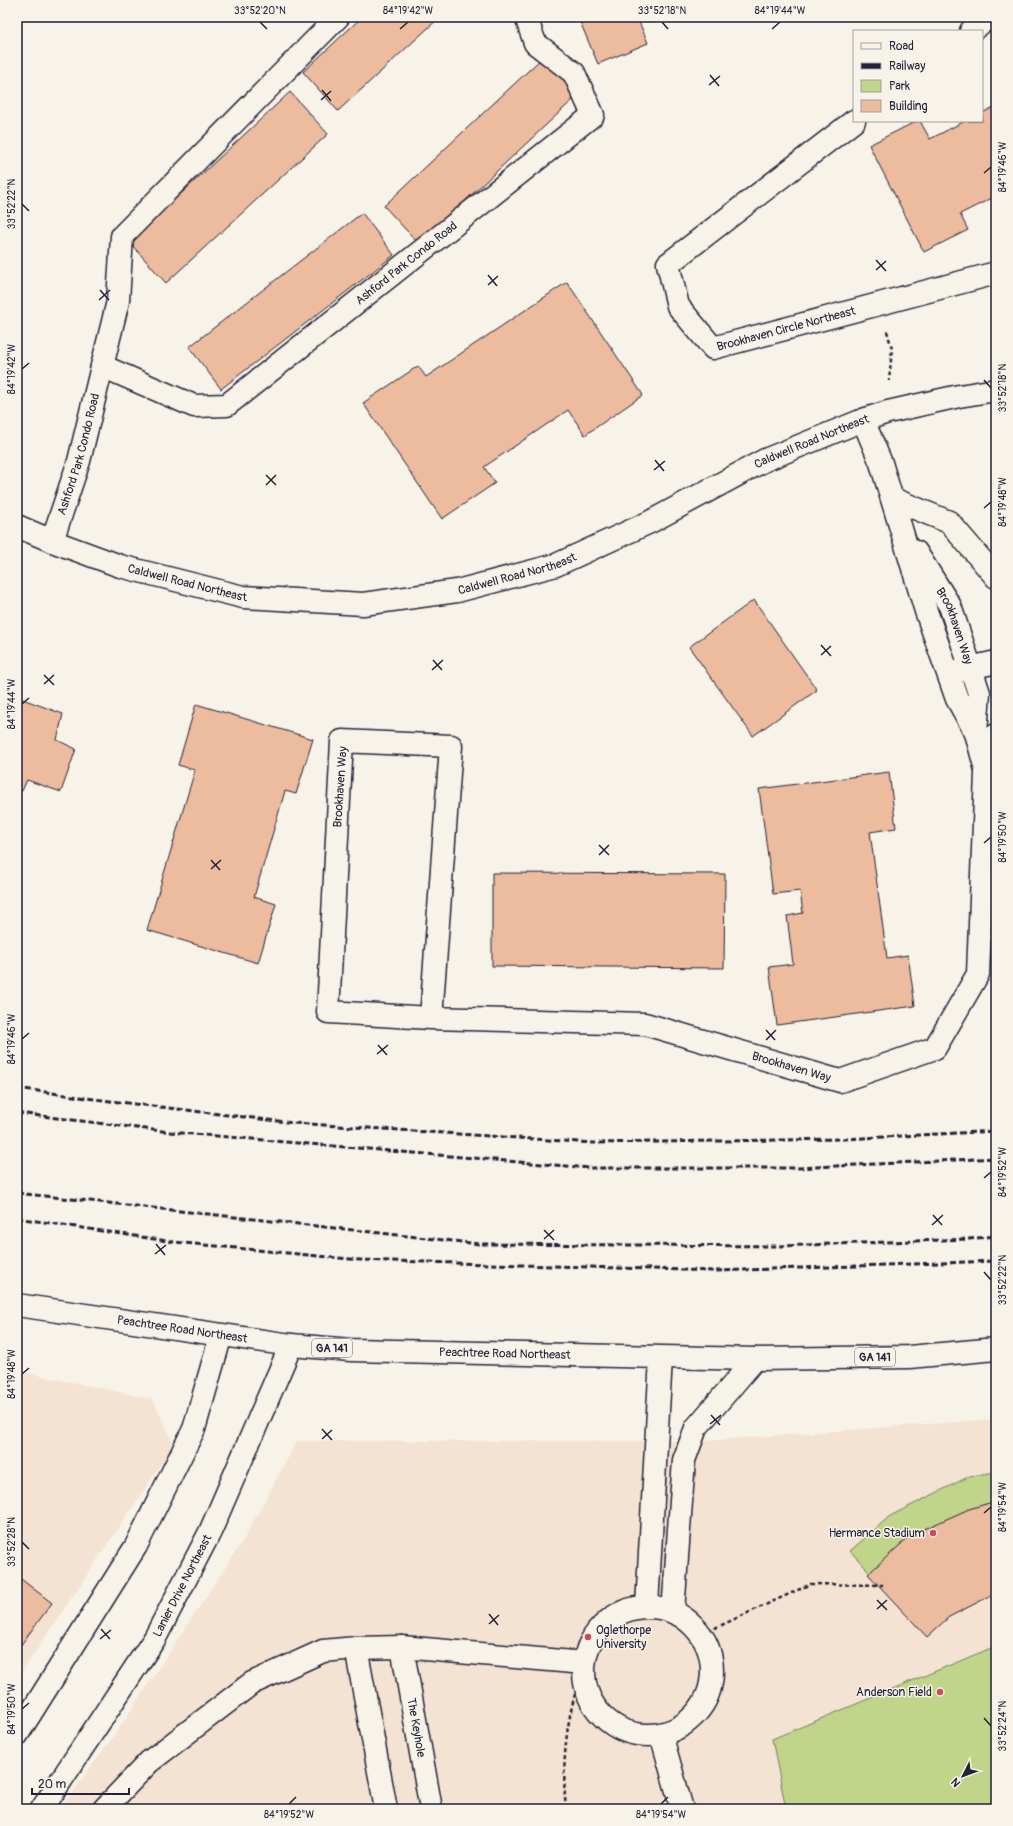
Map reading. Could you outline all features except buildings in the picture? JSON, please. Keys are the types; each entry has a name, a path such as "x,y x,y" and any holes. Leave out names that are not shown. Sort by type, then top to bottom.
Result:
{"main road":[{"name":"Ashford Park Condo Road","path":"52,541 79,461 118,301 122,236 338,17"},
{"name":"Ashford Park Condo Road","path":"102,366 194,406 227,405 593,115 574,73 535,43 526,17"},
{"path":"972,30 989,17"},
{"name":"Brookhaven Circle Northeast","path":"853,122 668,264 678,306 713,348 996,273"},
{"name":"Caldwell Road Northeast","path":"17,526 52,541 120,566 243,597 363,604 457,591 556,565 650,522 765,460 863,420 888,412 960,396 996,390"},
{"name":"Brookhaven Way","path":"863,420 881,463 926,611 957,699 986,734"},
{"path":"892,499 949,522 996,577"},
{"name":"Brookhaven Way","path":"432,1018 451,746 342,741 328,1012 432,1018 645,1024 840,1080 935,1048 987,974 986,734 979,693 950,606 902,529"},
{"path":"948,674 996,662"},
{"name":"Peachtree Road Northeast","path":"17,1305 291,1346 350,1350 754,1359 909,1356 996,1349"},
{"path":"17,1734 136,1546 194,1429 221,1335"},
{"name":"Lanier Drive Northeast","path":"42,1809 155,1638 210,1532 291,1346"},
{"path":"647,1606 661,1358"},
{"path":"673,1612 684,1460 688,1446 696,1428 754,1359"},
{"path":"647,1606 673,1612 702,1634 710,1656 711,1684 702,1707 686,1723 661,1734 638,1734 623,1730 604,1718 594,1706 585,1685 584,1663 588,1646 601,1628 612,1617 632,1609 647,1606"},
{"path":"104,1809 149,1762 252,1683 323,1651 356,1648 402,1647 584,1663"},
{"name":"The Keyhole","path":"402,1647 431,1809"},
{"path":"356,1648 386,1809"},
{"path":"661,1734 682,1809"}],"path":[{"path":"880,304 892,348 889,381"},
{"path":"702,1634 811,1584 883,1585"},
{"path":"566,1809 568,1729 584,1663"}],"shaded area":[{"path":"17,1371 153,1399 174,1445 17,1679"},
{"name":"Oglethorpe University","path":"996,1419 996,1809 60,1809 116,1733 243,1541 297,1441 703,1441"}],"green space":[{"name":"Hermance Stadium","path":"996,1472 996,1581 924,1630 850,1551 890,1516 970,1476"},
{"name":"Anderson Field","path":"996,1646 996,1809 786,1809 772,1739"}],"railway":[{"path":"17,1088 94,1099 294,1123 593,1143 844,1139 996,1131"},
{"path":"17,1113 170,1132 589,1168 796,1168 996,1158"},
{"path":"17,1193 480,1244 779,1246 969,1239 996,1236"},
{"path":"17,1218 174,1242 360,1260 716,1271 996,1261"}],"place":[{"name":"Hermance Stadium","path":"933,1533"},
{"name":"Oglethorpe University","path":"588,1637"},
{"name":"Anderson Field","path":"940,1692"}]}
